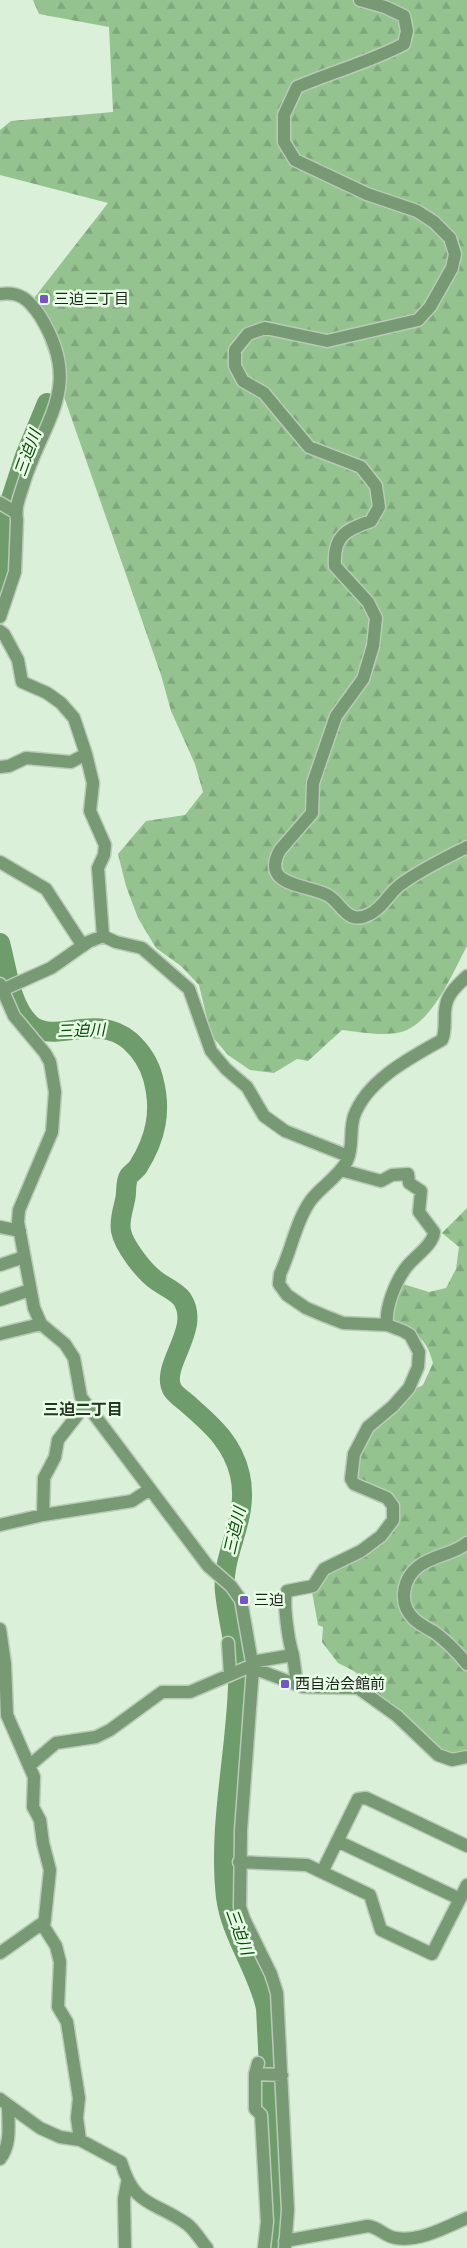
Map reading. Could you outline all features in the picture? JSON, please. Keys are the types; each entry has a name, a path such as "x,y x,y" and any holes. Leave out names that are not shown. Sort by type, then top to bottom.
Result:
{"street":[{"path":"360,0 385,6 404,16 407,31 404,44 383,55 337,70 297,87 284,115 284,142 295,160 368,194 417,212 434,222 450,238 455,254 452,268 430,306 418,320 327,341 265,328 248,334 235,350 235,366 243,381 264,393 309,447 361,467 376,486 379,507 370,521 348,528 334,549 334,566 368,602 376,618 373,646 362,679 336,716 314,784 312,812 280,850 277,856 277,868 280,877 288,884 322,893 334,900 344,913 351,916 363,916 369,915 382,906 399,886 467,847"},
{"path":"0,617 15,572 17,520 8,508 26,475 58,399 59,368 53,344 31,302 14,292 1,291"},
{"path":"0,631 4,634 18,660 22,682 47,693 61,703 74,718 93,783 90,811 105,845 104,855 98,868 103,936"},
{"path":"0,767 9,766 26,758 71,762 86,754"},
{"path":"0,862 46,889 83,946"},
{"path":"103,936 83,946 51,968 7,986 14,1016 45,1053 50,1062 56,1100 52,1132 19,1210 20,1231 34,1308 41,1324 70,1351 78,1367 81,1397 208,1566 237,1593 243,1608 250,1666 239,1888 244,1918 271,1974 277,1993 279,2075 288,2210 285,2244 368,2226 376,2227 394,2238 406,2238 438,2231 467,2218"},
{"path":"103,936 116,942 142,948 189,989 210,1051 226,1069 247,1087 264,1116 285,1131 348,1156"},
{"path":"296,1685 293,1655 288,1641 285,1603 287,1591 313,1586 324,1569 362,1551 381,1536 393,1520 393,1506 387,1498 354,1484 351,1478 354,1454 368,1427 404,1395 413,1381 418,1367 419,1352 410,1335 387,1325 343,1323 306,1308 287,1294 279,1284 280,1274 311,1201 341,1170 351,1150 353,1119 358,1105 369,1090 393,1070 442,1040 446,1005 450,995 467,976"},
{"path":"341,1170 380,1181 392,1175 408,1174 410,1183 421,1191 419,1212 434,1232 432,1239 404,1269 388,1305 387,1325"},
{"path":"0,1228 20,1231"},
{"path":"0,1265 24,1257"},
{"path":"0,1300 30,1290"},
{"path":"0,1334 41,1324"},
{"path":"42,1515 44,1478 56,1457 58,1440 86,1404"},
{"path":"0,1525 42,1515 132,1501 150,1489"},
{"path":"467,1543 460,1548 437,1556 414,1570 406,1583 404,1599 405,1606 413,1618 435,1632 467,1664"},
{"path":"0,1629 5,1664 4,1715 34,1776 33,1807 40,1820 43,1843 50,1870 44,1927 56,1946 60,1962 58,2007 67,2022 79,2098 80,2140"},
{"path":"228,1644 230,1674"},
{"path":"29,1766 56,1743 96,1736 110,1730 162,1692 190,1692 250,1666 293,1655"},
{"path":"250,1666 303,1687 358,1688 397,1716 438,1754 452,1760 467,1758"},
{"path":"322,1872 358,1799 366,1798 467,1846"},
{"path":"337,1841 460,1900"},
{"path":"239,1862 307,1865 322,1872 370,1895 381,1930 432,1954 467,1885"},
{"path":"0,1953 44,1922"},
{"path":"264,2248 267,2222 261,2115 255,2110 259,2070 279,2075"},
{"path":"4,2102 40,2128 60,2137 80,2140 121,2162 128,2183 136,2193 158,2209 188,2224 206,2248"},
{"path":"0,2159 5,2152 9,2139 4,2102"},
{"path":"125,2248 124,2199 128,2183"}],"green space":[{"path":"33,0 467,0 467,946 435,1005 417,1024 407,1030 392,1034 342,1030 308,1061 297,1059 274,1073 250,1070 228,1055 211,1035 199,985 181,966 156,948 138,918 126,886 118,854 146,821 185,815 203,792 195,764 171,711 161,675 31,302 108,203 0,175 0,130 11,121 113,112 109,27 39,14"},
{"path":"467,1208 467,1753 458,1755 441,1751 354,1671 338,1663 322,1642 323,1627 318,1625 312,1592 321,1578 397,1520 368,1486 357,1478 358,1463 368,1439 413,1390 423,1385 433,1363 427,1347 418,1336 390,1320 393,1305 403,1284 429,1292 446,1288 456,1269 459,1247 442,1233"}],"waterway":[{"name":"三迫川","path":"0,591 7,572 6,514 25,456 47,403"},
{"name":"三迫川","path":"0,943 14,997 23,1016 30,1024 40,1030 51,1032 89,1028 103,1029 116,1033 134,1045 149,1067 156,1090 156,1124 144,1156 138,1167 128,1178 121,1219 121,1231 130,1251 146,1272 174,1291 182,1299 187,1310 187,1322 171,1369 172,1389 221,1436 237,1464 240,1475 242,1491 239,1521 225,1577 225,1592 238,1685 224,1844 224,1871 226,1897 233,1925 257,1979 266,2008 274,2167 275,2214 272,2248"}],"place":[{"name":"三迫三丁目","path":"44,299"},
{"name":"三迫","path":"244,1600"},
{"name":"西自治会館前","path":"285,1684"}],"district":[{"name":"三迫二丁目","path":"83,1410"}]}
